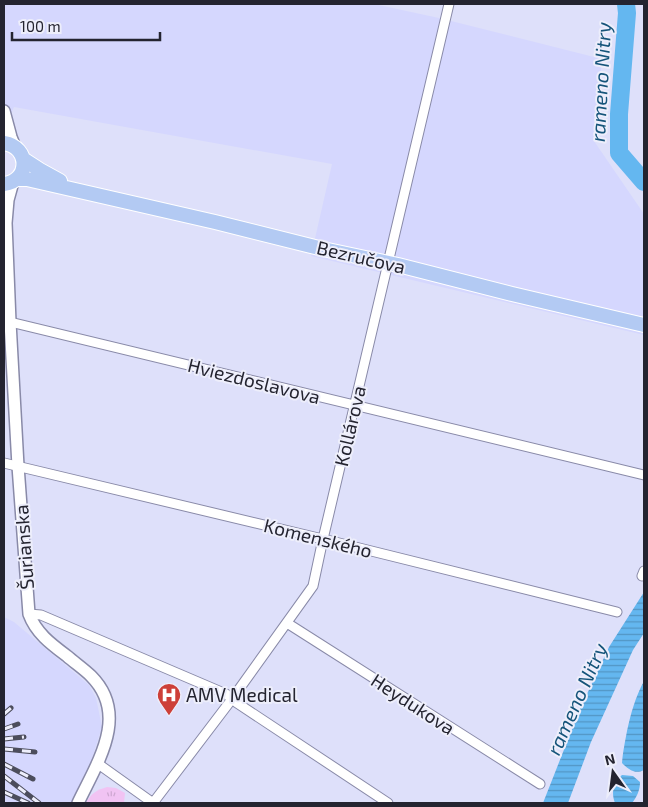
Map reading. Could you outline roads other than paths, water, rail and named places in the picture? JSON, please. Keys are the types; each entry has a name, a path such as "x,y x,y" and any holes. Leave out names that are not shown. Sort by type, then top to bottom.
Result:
{"main road":[{"name":"Bezručova","path":"9,145 19,150 23,159 78,191"},
{"path":"11,181 23,170 23,159"},
{"name":"Bezručova","path":"11,181 27,179 644,325"}],"street":[{"name":"Kollárova","path":"97,763 153,803 232,699 313,586 449,4"},
{"path":"4,111 10,137 9,145"},
{"name":"Šurianska","path":"11,181 5,219 18,466 29,614 33,624 42,635 91,676 103,692 109,711 107,739 78,803"},
{"name":"Hviezdoslavova","path":"10,322 644,475"},
{"name":"Komenského","path":"4,463 617,612"},
{"path":"29,614 41,615 226,694 388,803"},
{"name":"Heydukova","path":"287,623 540,784"}],"water":[{"path":"644,592 644,633 633,650 591,742 568,803 543,803 580,709 609,647"},
{"path":"644,681 644,770 635,772 622,763 630,718"},
{"path":"622,775 633,776 640,782 638,793 632,803 615,803 613,796 614,788"}],"waterway":[{"name":"rameno Nitry","path":"626,4 627,13 619,114 619,153 644,182"}],"railway":[{"path":"4,714 11,708"},
{"path":"4,729 18,724"},
{"path":"4,739 24,737"},
{"path":"4,749 35,752"},
{"path":"4,764 33,779"},
{"path":"4,776 39,803"},
{"path":"4,792 28,803"}],"place":[{"name":"AMV Medical","path":"169,716"}]}
